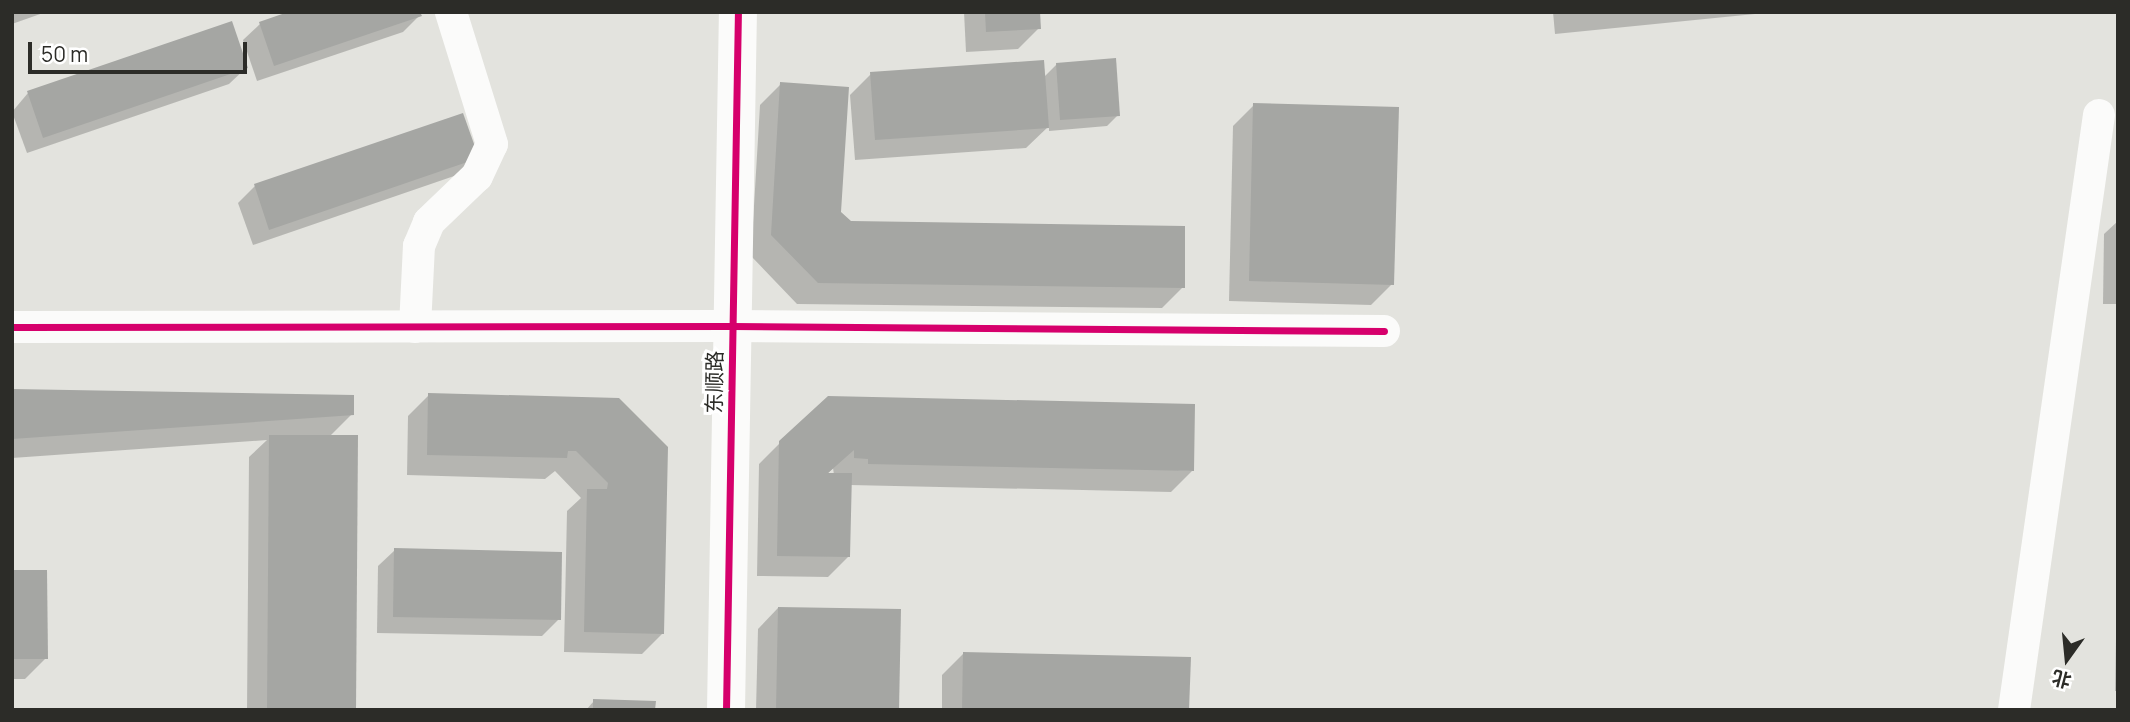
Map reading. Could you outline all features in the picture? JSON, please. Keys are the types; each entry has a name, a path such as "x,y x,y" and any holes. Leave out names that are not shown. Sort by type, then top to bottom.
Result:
{"street":[{"path":"415,327 419,246 429,222 477,176 492,144 451,12"},
{"name":"东顺路","path":"726,710 738,12"},
{"path":"2014,710 2099,115"},
{"path":"12,327 732,326 1384,331"}],"building":[{"path":"288,12 420,12 422,16 274,66 259,22"},
{"path":"985,12 1040,12 1041,29 986,32"},
{"path":"232,21 248,68 43,138 27,91"},
{"path":"1116,58 1120,116 1060,120 1056,63"},
{"path":"1044,60 1049,128 875,140 870,72"},
{"path":"780,82 849,87 841,212 851,221 1185,226 1185,288 818,283 771,235"},
{"path":"1253,103 1399,107 1394,285 1249,281"},
{"path":"463,113 479,158 269,230 254,184"},
{"path":"12,389 354,395 354,415 12,439"},
{"path":"428,393 619,398 668,447 664,634 584,632 587,489 607,489 608,483 576,451 568,451 567,458 427,455"},
{"path":"828,396 1195,404 1194,471 868,464 868,459 854,458 854,450 828,473 852,473 850,557 777,556 779,441"},
{"path":"269,435 358,435 356,710 267,710"},
{"path":"394,548 562,552 561,620 393,617"},
{"path":"12,570 47,570 48,659 12,659"},
{"path":"778,607 901,609 899,710 776,710"},
{"path":"963,652 1191,657 1189,710 962,710"},
{"path":"593,699 656,701 655,710 593,710"}],"cycle path":[{"path":"726,710 738,12"},
{"path":"12,327 732,326 1384,331"}]}
